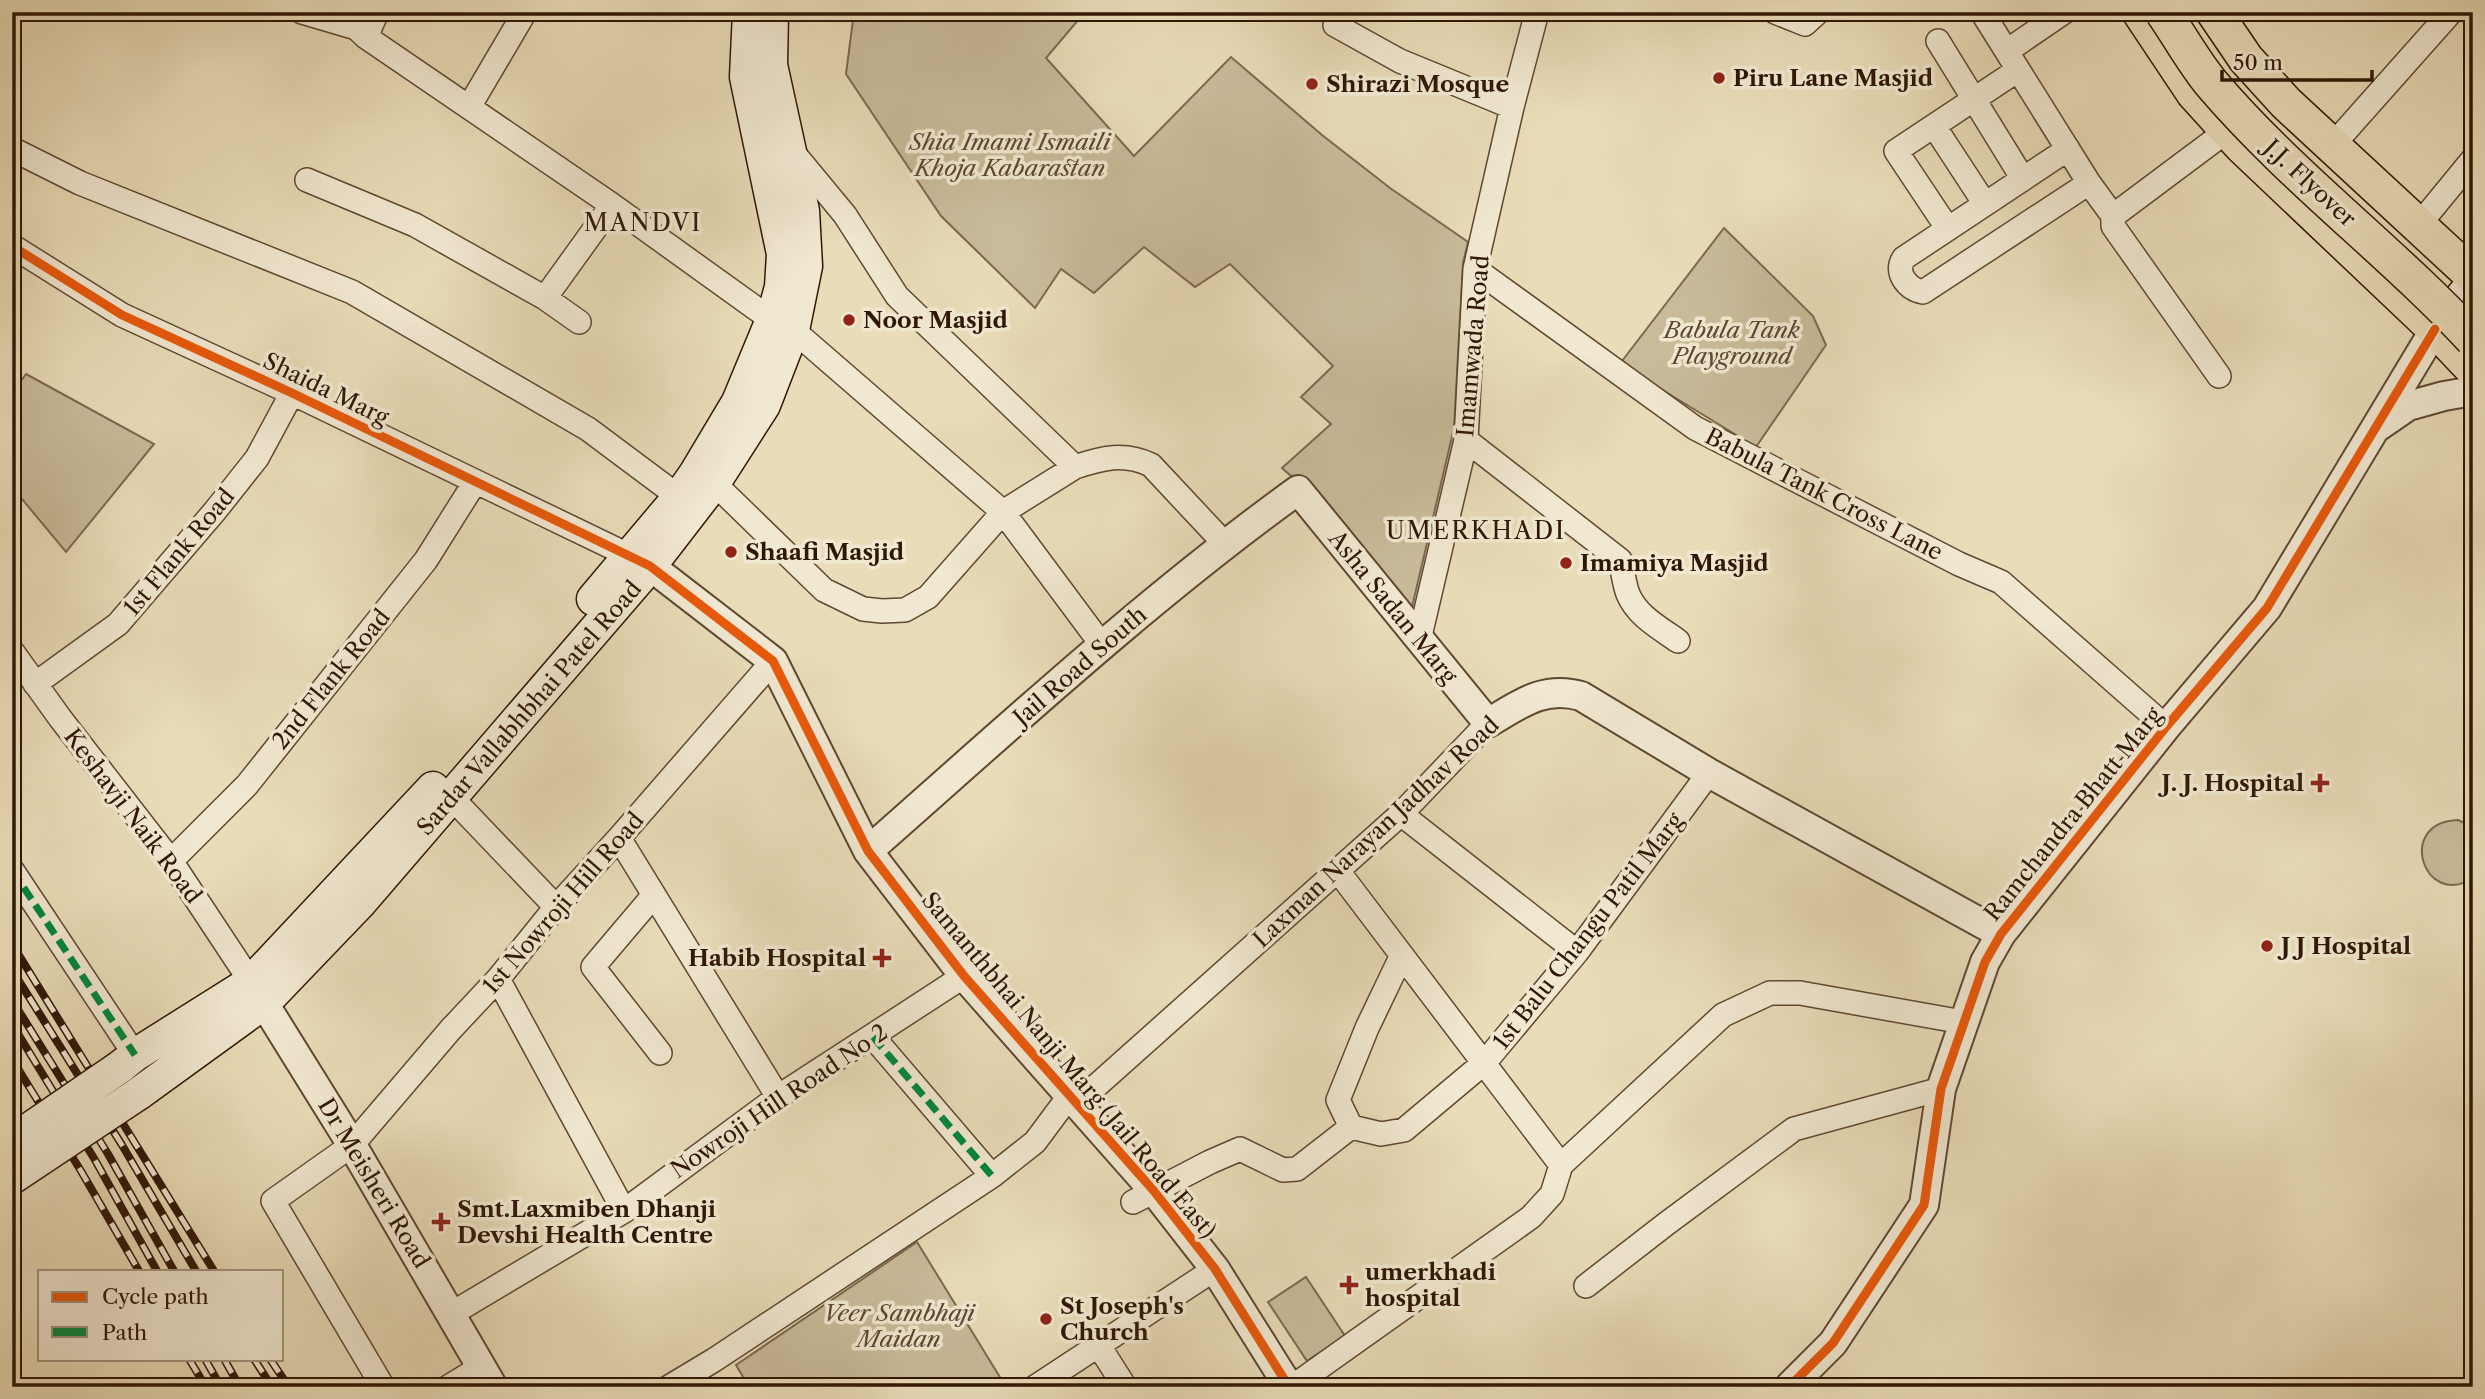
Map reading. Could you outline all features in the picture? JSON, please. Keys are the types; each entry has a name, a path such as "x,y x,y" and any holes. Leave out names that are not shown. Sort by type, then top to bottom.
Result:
{"main road":[{"name":"Sardar Vallabhbhai Patel Road","path":"749,12 746,77 783,254 782,325"},
{"name":"Sardar Vallabhbhai Patel Road","path":"12,1178 138,1094 258,992 443,793 640,561 696,485 764,405 782,325 806,266 806,240 790,148 771,65 772,12"},
{"path":"2140,12 2194,93 2228,131 2435,329 2473,369"},
{"name":"J.J. Flyover","path":"2164,12 2209,80 2256,133 2442,307 2473,340"},
{"path":"2191,12 2227,66 2272,117 2473,306"},
{"path":"2214,12 2246,59 2286,103 2473,276"},
{"path":"2435,329 2473,283"},
{"name":"Sardar Vallabhbhai Patel Road","path":"12,1140 128,1061 258,992"}],"street":[{"path":"302,12 353,26 782,325 1003,512 1102,645"},
{"path":"353,26 377,12"},
{"path":"469,107 525,12"},
{"name":"Imamwada Road","path":"1419,639 1466,440 1475,269 1536,12"},
{"path":"1775,12 1805,24 1818,12"},
{"path":"1982,12 2113,216 2113,226 2219,376"},
{"path":"1948,229 1896,151 1973,99 2064,12"},
{"path":"2332,146 2451,12"},
{"path":"1335,25 1400,61 1512,107"},
{"path":"1938,41 2023,179"},
{"path":"1934,126 2001,241"},
{"path":"2113,216 2228,131"},
{"path":"790,148 845,215 897,296 1075,467"},
{"path":"12,149 80,183 352,292 589,429 696,485 824,590 863,609 905,610 928,597 1003,512 1075,467 1103,457 1124,456 1150,465 1224,543"},
{"path":"2068,149 1904,258 1899,264 1899,272 1915,291 1923,292 2090,183"},
{"path":"2418,226 2473,159"},
{"path":"307,180 415,225 545,298 579,323"},
{"path":"545,298 612,205"},
{"name":"Shaida Marg","path":"12,246 122,315 292,393 640,561"},
{"name":"Babula Tank Cross Lane","path":"1475,269 1695,428 1959,564 2001,582 2166,727"},
{"name":"Ramchandra Bhatt Marg","path":"1788,1387 1833,1343 1924,1205 1941,1089 1985,962 2001,934 2166,727 2267,608 2435,329"},
{"path":"2373,430 2408,406 2473,391"},
{"name":"1st Flank Road","path":"35,684 118,624 257,458 292,393"},
{"path":"1466,440 1620,561 1633,605 1678,641"},
{"name":"2nd Flank Road","path":"171,861 247,785 264,764 426,560 475,482"},
{"name":"Asha Sadan Marg","path":"1298,490 1488,723"},
{"name":"Jail Road South","path":"868,851 1102,645 1224,543 1298,490"},
{"name":"Samanthbhai Nanji Marg (Jail Road East)","path":"640,561 773,661 868,851 964,976 1073,1099 1143,1197 1215,1269 1291,1387"},
{"name":"Keshavji Naik Road","path":"12,651 171,861 258,992"},
{"name":"1st Nowroji Hill Road","path":"383,1387 273,1201 352,1145 498,979 556,907 773,661"},
{"name":"Laxman Narayan Jadhav Road","path":"669,1387 992,1177 1035,1142 1073,1099 1401,814 1488,723 1536,696 1565,692 1581,696 1710,773 2001,934"},
{"name":"1st Balu Changu Patil Marg","path":"1351,1127 1381,1134 1404,1130 1485,1062 1577,952 1710,773"},
{"path":"443,793 556,907"},
{"path":"1401,814 1577,952"},
{"path":"619,838 778,1097"},
{"path":"12,870 128,1061"},
{"path":"1338,871 1561,1165"},
{"path":"654,895 593,967 660,1053"},
{"path":"1143,1197 1209,1161 1240,1149 1283,1170 1297,1170 1351,1127 1338,1100 1367,1028 1401,957"},
{"name":"Nowroji Hill Road No 2","path":"451,1314 624,1211 778,1097 964,976"},
{"path":"498,979 624,1211"},
{"name":"Dr Meisheri Road","path":"258,992 352,1145 487,1377"},
{"path":"1291,1387 1531,1217 1552,1194 1561,1165 1723,1015 1770,993 1800,993 1963,1022"},
{"path":"873,1037 992,1177"},
{"path":"1586,1286 1794,1129 1941,1089"},
{"path":"1035,1387 1215,1269"},
{"path":"1099,1346 1125,1387"},
{"path":"448,1387 487,1377"}],"green space":[{"name":"Shia Imami Ismaili Khoja Kabarastan","path":"854,12 1085,12 1046,58 1134,156 1231,57 1322,135 1390,188 1468,242 1463,263 1454,428 1409,620 1282,468 1331,424 1301,397 1333,366 1230,264 1195,287 1144,247 1094,293 1061,269 1035,308 941,216 846,74"},
{"name":"Babula Tank Playground","path":"1724,228 1813,316 1826,345 1756,447 1651,383 1622,361"},
{"path":"26,374 154,444 66,552 12,487 12,393"},
{"path":"2458,820 2473,827 2473,878 2456,885 2441,883 2430,874 2424,862 2422,848 2427,834 2439,824"},
{"name":"Veer Sambhaji Maidan","path":"917,1242 1006,1387 749,1387 736,1365"},
{"path":"1306,1277 1345,1336 1307,1361 1268,1302"}],"railway":[{"path":"12,944 213,1270"},
{"path":"12,970 122,1145 195,1270"},
{"path":"12,1000 108,1154 173,1270"},
{"path":"12,1024 95,1160 156,1270"},
{"path":"12,1059 138,1270"},
{"path":"190,1360 206,1387"},
{"path":"206,1360 221,1387"},
{"path":"225,1360 240,1387"},
{"path":"255,1360 272,1387"},
{"path":"271,1360 289,1387"}],"marked path":[{"path":"12,870 135,1055"},
{"path":"873,1037 992,1176"}],"cycle path":[{"path":"12,246 122,315 292,393 650,566 773,661 868,851 964,976 1154,1191 1215,1269 1289,1387"},
{"path":"1789,1387 1833,1343 1924,1205 1941,1089 1985,962 2001,934 2166,727 2267,608 2435,329"}],"place":[{"name":"Piru Lane Masjid","path":"1719,78"},
{"name":"Shirazi Mosque","path":"1312,84"},
{"name":"Noor Masjid","path":"849,320"},
{"name":"Shaafi Masjid","path":"731,552"},
{"name":"Imamiya Masjid","path":"1566,563"},
{"name":"J. J. Hospital","path":"2320,783"},
{"name":"J J Hospital","path":"2267,946"},
{"name":"Habib Hospital","path":"882,958"},
{"name":"Smt.Laxmiben Dhanji Devshi Health Centre","path":"441,1222"},
{"name":"umerkhadi hospital","path":"1349,1285"},
{"name":"St Joseph's Church","path":"1046,1319"}],"district":[{"name":"MANDVI","path":"643,222"},
{"name":"UMERKHADI","path":"1476,530"}]}
